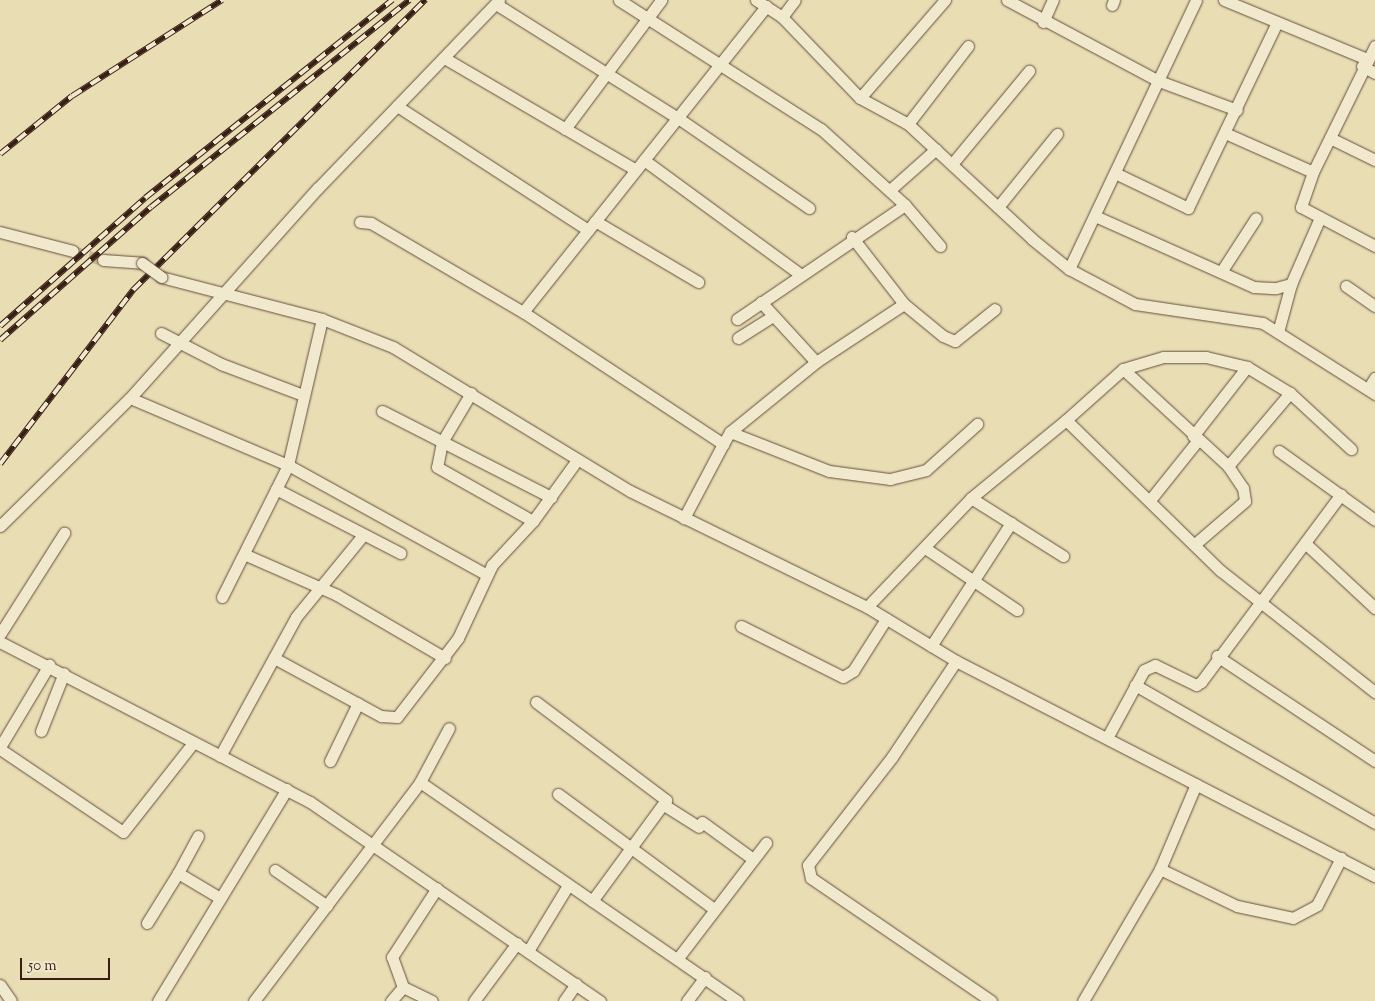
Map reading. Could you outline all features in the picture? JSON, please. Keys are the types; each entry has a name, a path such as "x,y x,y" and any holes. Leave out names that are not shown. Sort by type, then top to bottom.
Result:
{"street":[{"path":"619,0 821,129 891,189 940,246"},
{"path":"565,129 661,0"},
{"path":"782,17 795,0"},
{"path":"860,98 945,0"},
{"path":"1007,0 1043,22 1159,81 1237,110"},
{"path":"1043,22 1053,0"},
{"path":"1069,269 1116,173 1196,0"},
{"path":"1224,0 1364,62 1375,73"},
{"path":"0,526 130,398 223,293 397,106 446,59 498,2 678,118 809,208"},
{"path":"524,312 720,64 761,3 782,17 860,98 908,124 1069,269 1134,304 1248,318 1278,332 1371,392 1375,378"},
{"path":"1116,173 1188,208 1237,110 1277,22"},
{"path":"908,124 968,46"},
{"path":"1375,46 1364,62 1313,172 1301,206 1319,220 1375,246"},
{"path":"446,59 636,170"},
{"path":"952,164 1028,71"},
{"path":"397,106 592,225 698,282"},
{"path":"1225,133 1313,172"},
{"path":"998,207 1057,134"},
{"path":"1330,138 1375,160"},
{"path":"891,189 936,149"},
{"path":"644,160 800,274"},
{"path":"737,319 852,237 904,205"},
{"path":"1095,216 1254,286 1276,288 1291,284"},
{"path":"1221,272 1256,218"},
{"path":"1278,332 1291,284 1319,220"},
{"path":"360,222 371,223 524,312 723,444"},
{"path":"0,232 74,251"},
{"path":"852,237 904,304 943,336 955,341 995,309"},
{"path":"103,260 142,262 161,277 322,319 394,347 577,460 684,518 867,607 956,661 1108,736 1196,784 1375,876"},
{"path":"1346,286 1375,306"},
{"path":"761,302 816,362"},
{"path":"684,518 730,432 816,362 904,304"},
{"path":"738,338 773,316"},
{"path":"222,597 246,555 288,465 322,319"},
{"path":"161,333 180,343 303,395"},
{"path":"867,607 971,498 1066,420 1123,369 1140,361 1180,356 1206,357 1247,367 1290,393 1351,449"},
{"path":"1150,500 1247,367"},
{"path":"1123,369 1228,466 1245,501 1195,544"},
{"path":"471,393 442,442 435,461 442,472 532,521"},
{"path":"1228,466 1290,393"},
{"path":"130,398 288,465 487,575"},
{"path":"382,411 550,497"},
{"path":"1066,420 1195,544 1260,602 1375,692"},
{"path":"730,432 822,469 890,480 926,470 976,424"},
{"path":"1280,451 1375,520"},
{"path":"274,658 381,716 397,717 445,658 470,618 487,575 532,521 577,460"},
{"path":"276,489 400,553"},
{"path":"1108,736 1144,670 1156,665 1196,685 1341,494"},
{"path":"971,498 1064,556"},
{"path":"930,646 1011,523"},
{"path":"0,634 64,533"},
{"path":"220,756 296,617 363,534"},
{"path":"1305,543 1375,608"},
{"path":"925,548 1017,610"},
{"path":"246,555 320,587 445,658"},
{"path":"741,626 843,678 853,671 886,619"},
{"path":"0,642 49,665 193,743 287,789 436,888 600,1001"},
{"path":"1217,656 1375,760"},
{"path":"956,661 892,757 808,865 811,878 991,1001"},
{"path":"49,665 0,748 123,832 193,743"},
{"path":"41,731 64,673"},
{"path":"1135,685 1375,823"},
{"path":"536,702 663,795 664,805 632,845 592,901"},
{"path":"330,761 358,703"},
{"path":"254,1001 420,782 449,728"},
{"path":"420,782 567,887 592,901 678,958 738,1001"},
{"path":"1083,1001 1160,869 1196,784"},
{"path":"158,1001 287,789"},
{"path":"558,794 632,845 714,908"},
{"path":"664,805 700,825 753,859"},
{"path":"147,923 198,836"},
{"path":"678,958 714,908 766,843"},
{"path":"1160,869 1237,906 1293,918 1316,905 1341,858"},
{"path":"275,870 327,906"},
{"path":"178,872 220,898"},
{"path":"528,951 567,887"},
{"path":"432,1001 403,987 392,957 436,888"},
{"path":"474,1001 517,943"},
{"path":"687,1001 704,977"},
{"path":"564,1001 576,984"},
{"path":"0,985 11,1001"},
{"path":"391,1001 403,987"}],"tunnel":[{"path":"73,251 103,260"}],"railway":[{"path":"0,154 72,96 222,0"},
{"path":"0,326 145,198 392,0"},
{"path":"0,340 151,207 409,0"},
{"path":"0,464 133,290 425,0"}]}
